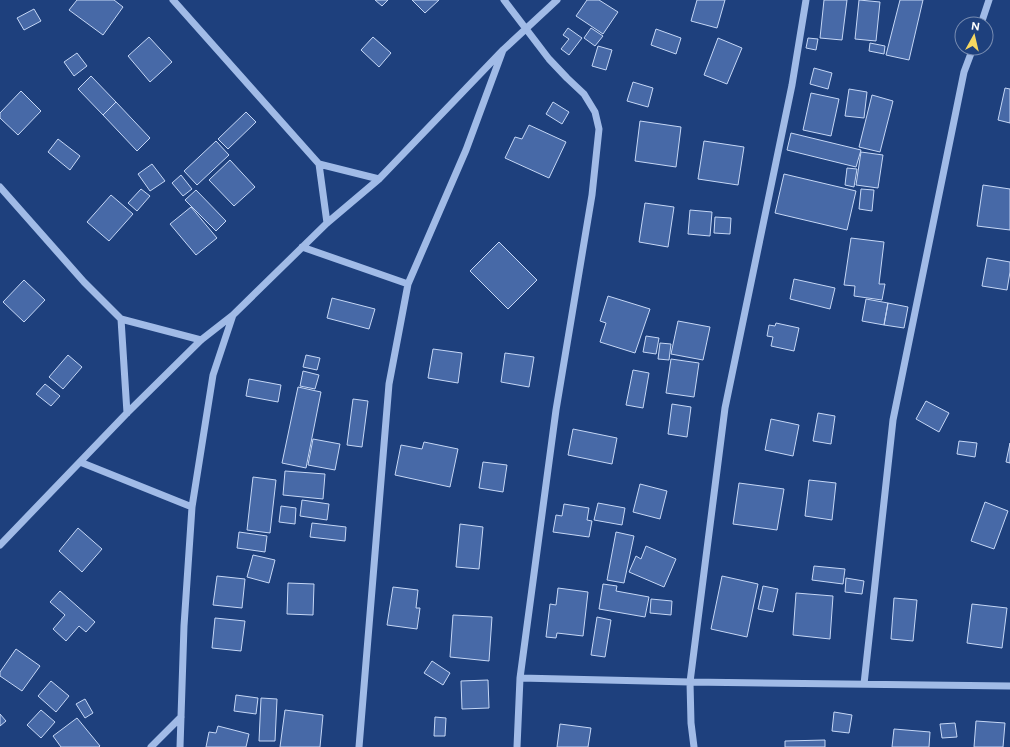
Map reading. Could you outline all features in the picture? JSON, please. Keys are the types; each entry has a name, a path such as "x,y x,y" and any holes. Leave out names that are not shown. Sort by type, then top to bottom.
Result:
{"street":[{"path":"173,0 319,164 327,223"},
{"path":"504,0 549,59 584,94 595,112 599,129 592,195 556,410 520,678 517,747"},
{"path":"0,545 127,413 201,340 234,315 327,223 379,179 503,50 557,0"},
{"path":"694,747 691,723 690,682 725,408 792,85 806,0"},
{"path":"984,16 989,0"},
{"path":"359,747 389,384 408,284 466,150 503,50"},
{"path":"864,684 893,420 964,72 969,56"},
{"path":"319,164 379,179"},
{"path":"0,188 84,282 121,319 201,340"},
{"path":"302,247 408,284"},
{"path":"180,747 184,626 192,507 213,375 234,315"},
{"path":"121,319 127,413"},
{"path":"80,462 192,507"},
{"path":"520,678 690,682 1010,686"},
{"path":"151,747 181,718"}],"building":[{"path":"77,0 114,0 123,7 103,35 69,10"},
{"path":"375,0 388,0 382,6"},
{"path":"412,0 439,0 425,13"},
{"path":"587,0 599,0 618,12 603,34 576,16"},
{"path":"697,0 725,0 717,28 691,21"},
{"path":"824,0 847,0 842,40 820,38"},
{"path":"859,0 880,2 876,41 855,39"},
{"path":"900,0 923,0 909,60 886,55"},
{"path":"34,9 41,21 24,30 17,18"},
{"path":"568,28 582,38 569,55 561,49 569,39 563,35"},
{"path":"591,28 603,36 595,46 584,38"},
{"path":"656,29 681,38 676,54 651,45"},
{"path":"149,37 172,62 150,82 128,56"},
{"path":"373,37 391,53 379,67 361,50"},
{"path":"718,38 742,48 727,84 704,75"},
{"path":"808,38 818,39 816,50 806,48"},
{"path":"870,43 885,46 884,54 869,51"},
{"path":"598,46 612,50 606,70 592,66"},
{"path":"77,53 87,66 74,76 64,62"},
{"path":"814,68 832,73 828,89 810,84"},
{"path":"91,76 116,102 103,115 78,89"},
{"path":"633,82 653,88 648,107 627,101"},
{"path":"1005,88 1010,89 1010,123 998,120"},
{"path":"849,89 867,92 864,118 845,116"},
{"path":"21,91 41,111 18,135 0,118 0,113"},
{"path":"811,93 839,99 831,136 803,130"},
{"path":"872,95 893,101 880,152 859,147"},
{"path":"116,102 150,138 137,151 103,115"},
{"path":"553,102 569,112 562,124 546,114"},
{"path":"246,112 256,122 228,149 218,139"},
{"path":"640,121 681,127 676,167 635,161"},
{"path":"529,125 566,142 549,178 505,158 515,137 522,139"},
{"path":"791,133 861,150 856,167 787,150"},
{"path":"58,139 80,156 70,170 48,152"},
{"path":"216,141 229,155 197,185 184,171"},
{"path":"704,141 744,147 738,185 698,179"},
{"path":"861,152 883,155 878,188 856,185"},
{"path":"230,160 255,187 234,206 209,180"},
{"path":"152,164 165,181 150,191 138,174"},
{"path":"847,168 857,169 854,187 845,185"},
{"path":"784,174 856,191 847,230 775,213"},
{"path":"181,175 192,189 183,196 172,183"},
{"path":"983,185 1010,189 1010,230 977,226"},
{"path":"141,189 150,196 137,211 128,203"},
{"path":"861,189 874,190 872,211 859,209"},
{"path":"196,190 226,221 216,231 185,200"},
{"path":"111,195 133,214 109,241 87,222"},
{"path":"645,203 674,207 668,247 639,242"},
{"path":"191,207 217,238 196,255 170,224"},
{"path":"690,210 712,212 710,236 688,234"},
{"path":"715,217 731,218 730,234 714,233"},
{"path":"851,238 884,242 879,284 885,284 882,300 854,296 855,286 844,285"},
{"path":"499,242 537,280 508,309 470,271"},
{"path":"987,258 1010,262 1007,290 982,286"},
{"path":"794,279 835,288 830,309 790,299"},
{"path":"24,280 45,300 24,322 3,302"},
{"path":"608,296 650,309 635,353 600,342 606,323 600,321"},
{"path":"332,298 375,309 369,329 327,318"},
{"path":"866,299 888,303 884,325 862,321"},
{"path":"888,303 908,307 904,328 884,325"},
{"path":"678,321 710,327 703,360 671,354"},
{"path":"776,323 799,328 794,351 771,346 773,337 767,336 769,325 775,326"},
{"path":"646,336 659,338 656,354 643,352"},
{"path":"660,343 671,344 669,360 658,359"},
{"path":"433,349 462,353 458,383 428,378"},
{"path":"505,353 534,357 529,387 501,382"},
{"path":"68,355 82,367 63,389 49,377"},
{"path":"306,355 320,358 317,370 303,367"},
{"path":"671,359 699,363 694,397 666,393"},
{"path":"633,370 649,373 643,408 626,405"},
{"path":"303,371 319,375 315,389 300,386"},
{"path":"249,379 281,385 278,402 246,396"},
{"path":"45,384 60,396 51,406 36,394"},
{"path":"298,387 321,392 306,468 282,463"},
{"path":"353,399 368,401 362,447 347,445"},
{"path":"926,401 949,413 939,432 916,419"},
{"path":"672,404 691,407 687,437 668,434"},
{"path":"818,413 835,416 831,444 813,441"},
{"path":"771,419 799,425 793,456 765,450"},
{"path":"573,429 617,438 612,464 568,455"},
{"path":"313,439 340,444 335,470 308,465"},
{"path":"959,441 977,443 975,457 957,454"},
{"path":"424,442 458,449 450,487 395,475 401,445 422,449"},
{"path":"1010,443 1010,463 1006,462"},
{"path":"483,462 507,465 503,492 479,488"},
{"path":"285,471 325,474 323,499 283,495"},
{"path":"253,477 276,480 270,533 247,530"},
{"path":"809,480 836,483 832,520 805,516"},
{"path":"739,483 784,489 777,530 733,524"},
{"path":"640,484 667,491 660,519 633,512"},
{"path":"302,500 329,504 327,520 300,516"},
{"path":"985,502 1008,511 994,549 971,541"},
{"path":"598,503 625,508 622,525 594,520"},
{"path":"564,504 589,508 587,520 592,521 589,537 553,532 556,515 562,516"},
{"path":"281,506 296,508 295,524 279,522"},
{"path":"312,523 346,527 345,541 310,537"},
{"path":"460,524 483,527 479,569 456,567"},
{"path":"78,528 102,549 82,572 59,551"},
{"path":"239,532 267,536 265,552 237,548"},
{"path":"616,532 634,536 624,583 607,580"},
{"path":"646,546 676,559 664,587 629,572 636,556 641,559"},
{"path":"253,555 275,560 269,583 247,577"},
{"path":"814,566 845,569 843,584 812,580"},
{"path":"217,576 245,579 242,608 213,605"},
{"path":"722,576 758,584 747,637 711,629"},
{"path":"846,578 864,581 862,594 845,592"},
{"path":"288,583 314,584 313,615 287,614"},
{"path":"603,584 617,586 616,591 649,597 645,617 599,609"},
{"path":"763,586 778,589 773,612 758,609"},
{"path":"393,587 418,590 416,608 420,608 417,629 387,625"},
{"path":"558,588 588,592 583,636 557,633 556,638 546,637 550,604 556,605"},
{"path":"60,591 95,622 86,632 79,626 66,641 53,629 65,615 50,602"},
{"path":"796,593 833,596 830,639 793,635"},
{"path":"894,598 917,600 913,641 891,639"},
{"path":"651,599 672,601 671,615 650,613"},
{"path":"972,604 1007,608 1002,648 967,643"},
{"path":"453,615 492,617 489,661 450,657"},
{"path":"597,617 611,620 605,657 591,655"},
{"path":"215,618 245,621 241,651 212,648"},
{"path":"16,649 40,666 22,691 0,676 0,672"},
{"path":"432,661 450,673 443,685 424,673"},
{"path":"488,680 489,708 462,709 461,681"},
{"path":"51,681 69,696 56,712 38,696"},
{"path":"236,695 258,698 256,714 234,711"},
{"path":"261,698 277,699 275,741 259,741"},
{"path":"85,699 93,713 85,718 76,704"},
{"path":"41,710 55,722 41,738 27,725"},
{"path":"285,710 323,715 320,747 280,747"},
{"path":"834,712 852,715 849,733 832,731"},
{"path":"0,714 6,721 0,726"},
{"path":"435,717 446,718 445,736 434,736"},
{"path":"77,718 100,746 99,747 61,747 53,736"},
{"path":"976,721 1005,723 1003,747 974,747"},
{"path":"955,723 957,737 942,738 940,724"},
{"path":"560,724 591,728 588,747 557,747"},
{"path":"218,726 249,734 246,747 206,747 209,732 216,733"},
{"path":"894,729 930,732 929,747 892,747"},
{"path":"825,740 825,747 785,747 785,741"}]}
